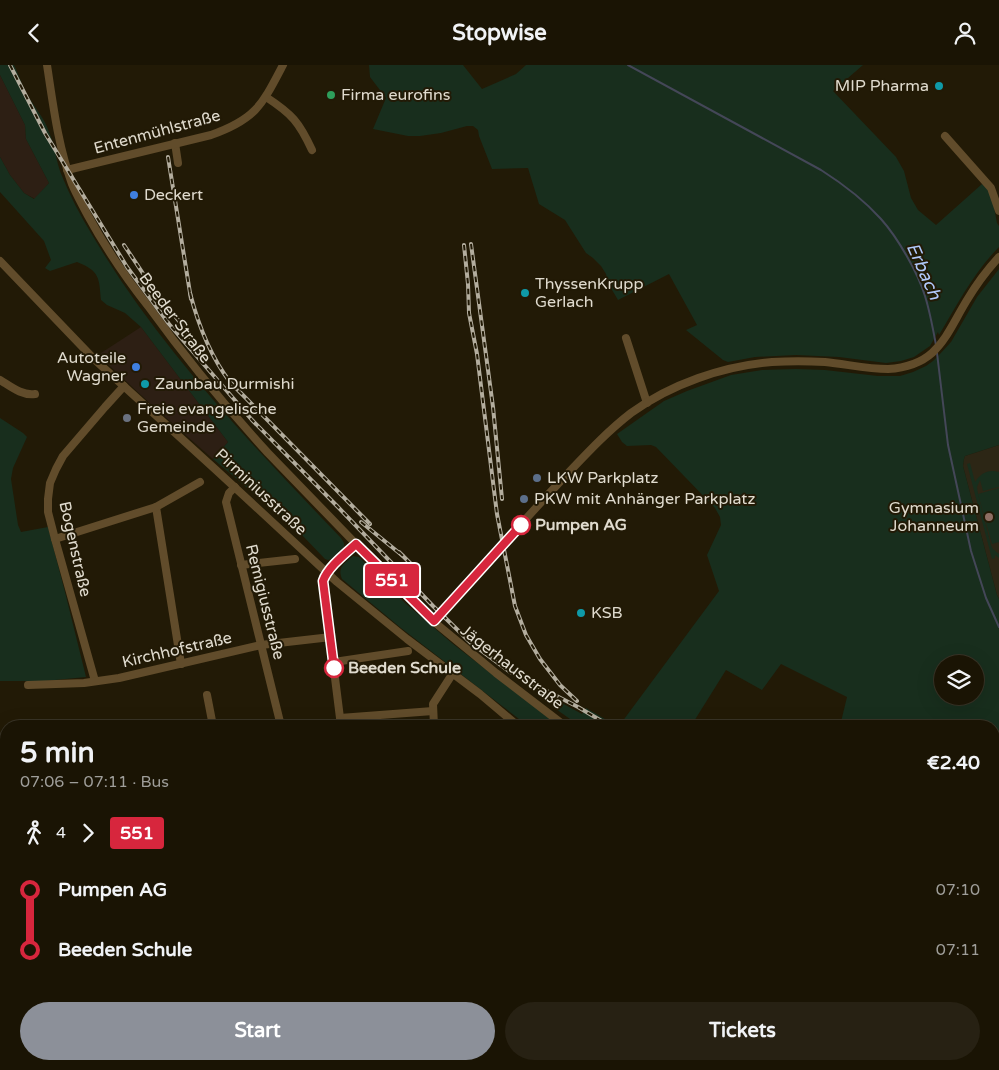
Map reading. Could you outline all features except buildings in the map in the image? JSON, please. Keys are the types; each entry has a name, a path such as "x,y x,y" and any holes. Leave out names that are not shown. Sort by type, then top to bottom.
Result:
{"street":[{"name":"Beeder Straße","path":"47,65 56,122 67,170 78,197 105,246 176,344 248,431 356,544"},
{"name":"Entenmühlstraße","path":"67,170 211,135 226,129 238,123 258,108 284,65"},
{"path":"266,97 293,117 303,131 312,150"},
{"path":"945,136 991,188 999,211"},
{"path":"175,143 178,163"},
{"path":"434,621 582,459 618,424 646,403 698,379 729,369 750,365 795,361 898,369 915,364 932,353 941,344 952,329 967,299 999,257"},
{"name":"Pirminiusstraße","path":"0,261 94,359 328,573 407,639 453,673 511,720"},
{"path":"626,338 646,403"},
{"path":"0,380 18,391 26,394 35,394"},
{"name":"Bogenstraße","path":"95,681 48,512 48,499 50,483 63,456 124,386"},
{"path":"55,539 156,507 200,482"},
{"name":"Remigiusstraße","path":"235,487 226,502 280,720"},
{"path":"156,507 181,663"},
{"path":"341,720 323,581 336,563 356,544"},
{"name":"Jägerhausstraße","path":"356,544 434,621 557,720"},
{"path":"241,565 295,559"},
{"name":"Kirchhofstraße","path":"28,685 84,683 137,674 261,645 330,637"},
{"path":"334,662 408,651"},
{"path":"434,720 433,704 435,699 453,673"},
{"path":"207,695 212,720"},
{"path":"358,720 433,711"}],"shaded area":[{"path":"0,75 25,125 26,139 49,183 35,199 24,193 10,175 0,157"},
{"path":"141,327 228,442 213,459 98,355"},
{"name":"Gymnasium Johanneum","path":"999,445 999,599 963,466 965,456"}],"green space":[{"path":"0,65 14,65 26,92 47,127 68,191 117,275 176,355 207,393 341,538 344,547 331,559 325,559 300,533 213,459 228,442 141,327 125,313 107,305 101,300 99,281 94,272 77,262 50,271 45,268 51,260 44,241 0,192 0,157 10,175 24,193 34,199 49,183 26,139 25,125 0,75"},
{"path":"369,65 463,65 482,89 516,74 526,65 863,65 833,91 896,157 904,171 911,198 918,210 936,225 982,184 991,191 999,226 999,247 974,278 939,335 938,332 930,346 914,357 886,363 839,357 796,355 755,357 728,362 686,330 697,325 669,274 618,300 601,266 586,253 565,220 539,204 528,168 492,169 478,130 473,126 420,136 408,136 373,129 386,98 370,77"},
{"path":"999,269 999,445 965,456 963,466 999,599 999,720 841,720 847,697 781,664 762,690 726,670 695,720 623,720 719,591 707,555 721,525 720,517 715,508 656,447 651,445 627,446 617,434 664,401 731,375 762,370 796,369 900,376 913,372 933,361 951,342 977,297"},
{"path":"0,418 27,437 13,468 11,479 18,525 21,532 48,527 86,677 45,681 0,681"},
{"path":"970,463 975,482 985,472 999,472 999,487 983,491 980,480 977,487 991,545 999,554 999,558 995,555 995,558 992,559 967,464"},
{"path":"999,488 999,542 992,544 978,494"},
{"path":"353,556 359,557 405,603 453,644 551,720 520,720 401,628 342,579 340,571 344,564"},
{"path":"560,702 582,714 586,708 607,720 571,720 553,707"}],"waterway":[{"name":"Erbach","path":"628,65 821,170 868,205 901,246 922,287 936,345"},
{"name":"Erbach","path":"937,353 948,445 971,551 986,598 999,627"}],"railway":[{"path":"10,65 45,133 127,267 169,324 252,420 471,643 510,672 600,720"},
{"path":"168,157 191,299"},
{"path":"471,244 493,407 502,499"},
{"path":"124,245 199,351"},
{"path":"464,245 469,313 477,354 497,514 515,606 526,635 540,659 560,685 577,701"},
{"path":"190,293 206,340 230,382 370,524"},
{"path":"361,522 403,556"},
{"path":"399,552 418,571"}],"bus line":[{"name":"551","path":"334,668 323,581 336,563 356,544 434,621 521,525"}],"place":[{"name":"MIP Pharma","path":"939,86"},
{"name":"Firma eurofins","path":"331,95"},
{"name":"Deckert","path":"134,195"},
{"name":"ThyssenKrupp Gerlach","path":"525,293"},
{"name":"Autoteile Wagner","path":"136,367"},
{"name":"Zaunbau Durmishi","path":"145,384"},
{"name":"Freie evangelische Gemeinde","path":"127,418"},
{"name":"LKW Parkplatz","path":"537,478"},
{"name":"PKW mit Anhänger Parkplatz","path":"524,499"},
{"name":"Gymnasium Johanneum","path":"989,517"},
{"name":"Pumpen AG","path":"521,525"},
{"name":"KSB","path":"581,613"},
{"name":"Beeden Schule","path":"334,668"}]}
